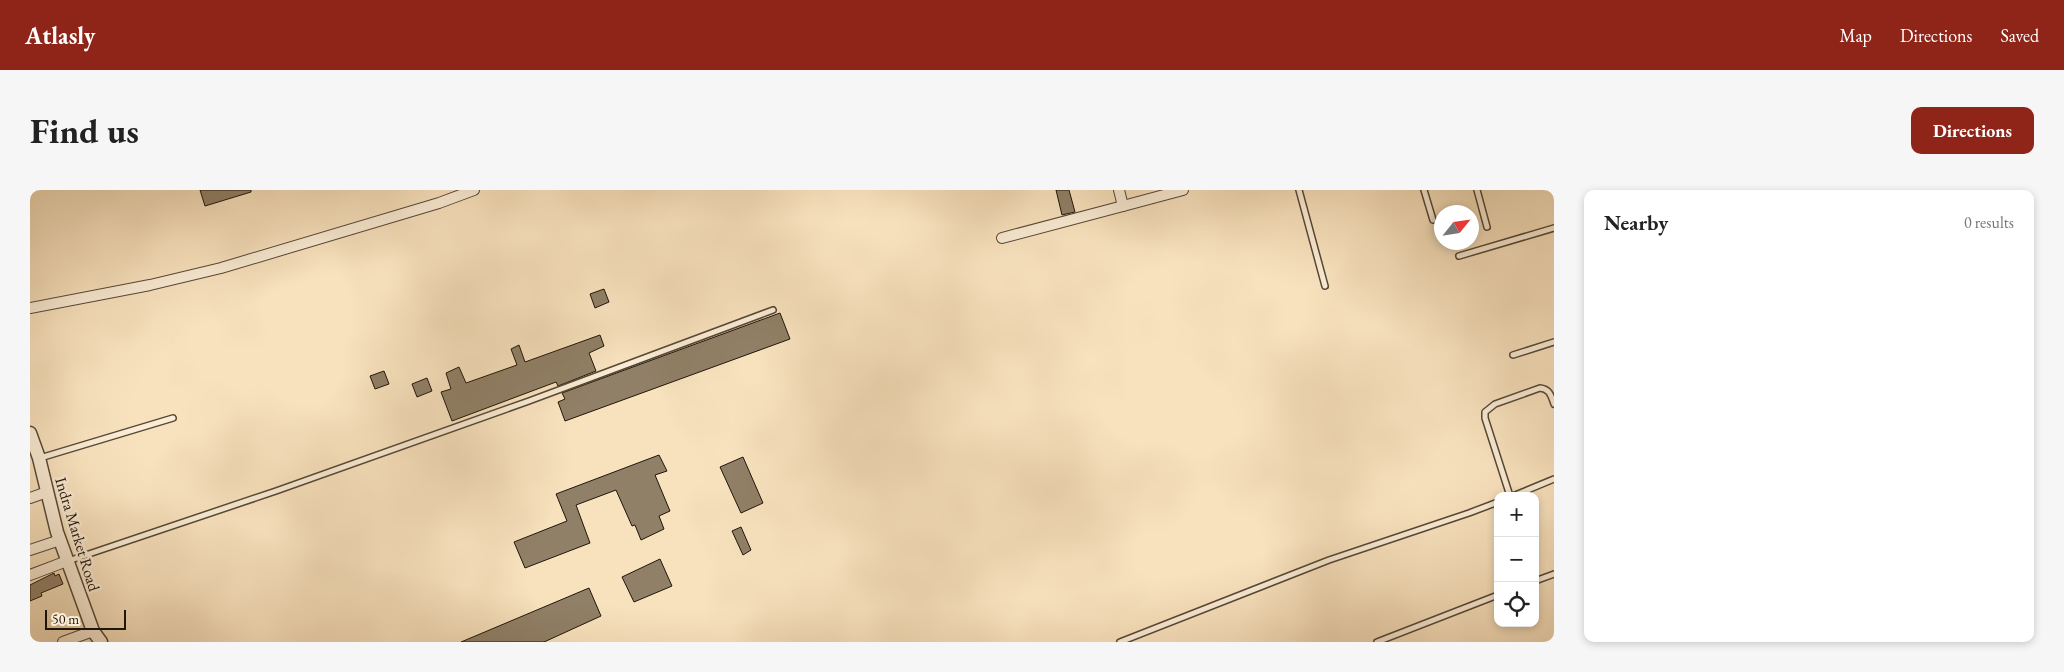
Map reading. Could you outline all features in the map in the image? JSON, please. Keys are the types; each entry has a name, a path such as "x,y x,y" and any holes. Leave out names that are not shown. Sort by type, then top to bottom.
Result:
{"street":[{"path":"30,308 122,291 221,268 430,206 474,190"},
{"path":"1119,190 1123,206"},
{"path":"1002,238 1183,190"},
{"name":"Indra Market Road","path":"30,433 39,458 67,561 92,631 101,642"},
{"path":"30,498 47,492"},
{"path":"30,550 60,540"},
{"path":"30,575 67,561"},
{"path":"63,642 92,631"}],"lane":[{"path":"1299,190 1325,286"},
{"path":"1424,190 1433,220"},
{"path":"1477,190 1488,227"},
{"path":"1459,256 1554,228"},
{"path":"67,561 276,491 519,405 773,310"},
{"path":"1513,355 1554,342"},
{"path":"1510,492 1485,418 1485,412 1495,404 1540,388 1550,392 1554,404"},
{"path":"39,458 173,418"},
{"path":"1521,492 1554,479"},
{"path":"1120,642 1329,560 1494,504"},
{"path":"1539,580 1554,574"},
{"path":"1377,642 1494,597"}],"building":[{"path":"200,190 251,190 251,192 205,206"},
{"path":"1056,190 1069,190 1075,212 1062,215"},
{"path":"604,289 609,302 595,308 590,294"},
{"path":"780,313 790,339 565,421 558,402 565,399 562,393"},
{"path":"600,335 604,346 589,353 596,371 558,386 556,382 452,421 441,392 451,389 446,373 459,367 466,383 517,365 511,349 519,345 525,362"},
{"path":"384,371 389,384 375,389 370,376"},
{"path":"427,378 432,391 417,397 412,384"},
{"path":"659,455 667,471 655,475 670,511 659,516 664,529 641,540 635,525 632,526 616,490 576,505 590,543 525,568 514,542 567,521 556,494"},
{"path":"743,457 763,503 741,513 720,467"},
{"path":"741,527 751,550 743,555 732,531"},
{"path":"660,559 672,586 634,602 622,577"},
{"path":"54,573 55,576 59,574 63,584 41,593 42,596 30,601 30,585"},
{"path":"589,588 601,616 544,642 461,642"}]}
